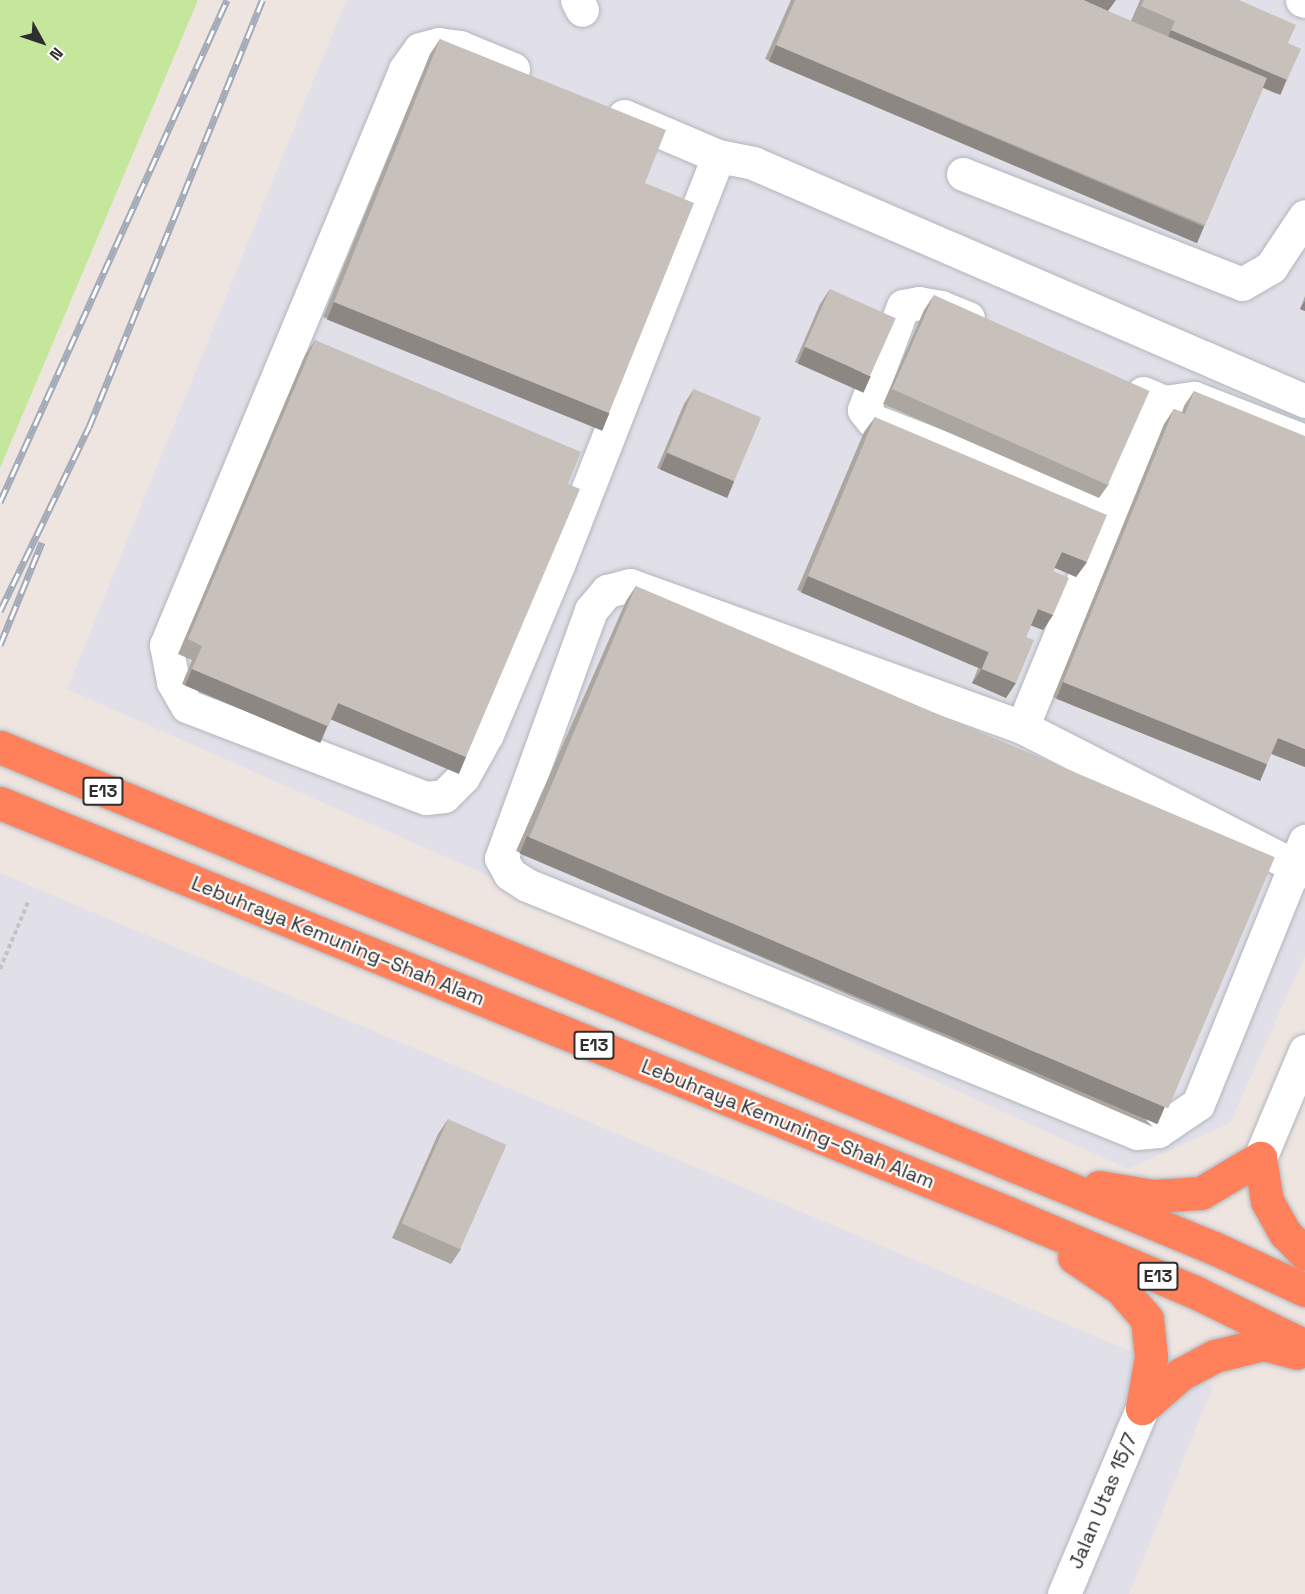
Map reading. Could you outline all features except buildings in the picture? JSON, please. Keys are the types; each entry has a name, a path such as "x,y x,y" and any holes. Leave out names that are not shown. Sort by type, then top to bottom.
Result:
{"highway":[{"name":"E13","path":"0,747 205,834 1041,1178 1305,1290"},
{"name":"Lebuhraya Kemuning–Shah Alam","path":"0,803 1008,1213 1195,1292 1305,1346"},
{"path":"1041,1178 1152,1196 1201,1193 1260,1158 1268,1201 1285,1233 1305,1254"},
{"path":"1008,1213 1120,1287 1147,1318 1151,1357 1142,1408"},
{"path":"1142,1408 1181,1374 1215,1356 1264,1344 1305,1355"}],"street":[{"path":"546,83 460,47 439,44 420,49 405,70 166,645 173,682 187,706 426,798 444,796 463,777 487,734 558,565 718,156"},
{"path":"599,106 718,156 753,163 1305,400"},
{"path":"963,174 1242,284 1271,267 1305,216"},
{"path":"994,330 941,307 919,303 903,306 864,410 872,420 1110,512"},
{"path":"1111,379 1164,402 1194,398 1305,441"},
{"path":"1022,727 1143,434 1164,402"},
{"path":"630,585 1022,727 1301,859 1198,1104 1158,1131 1137,1133 527,885 510,874 501,858 591,610 608,591 630,585"},
{"path":"1260,1158 1305,1051"},
{"name":"Jalan Utas 15/7","path":"1064,1594 1142,1408"}],"path":[{"path":"0,969 28,902"}],"shaded area":[{"path":"346,0 1305,0 1305,956 1230,1123 1128,1169 464,865 67,689"},
{"path":"0,873 1213,1386 1129,1594 0,1594"}],"green space":[{"path":"0,0 198,0 0,468"}],"railway":[{"path":"0,502 227,0"},
{"path":"0,611 89,427 262,0"},
{"path":"0,645 42,542"}]}
